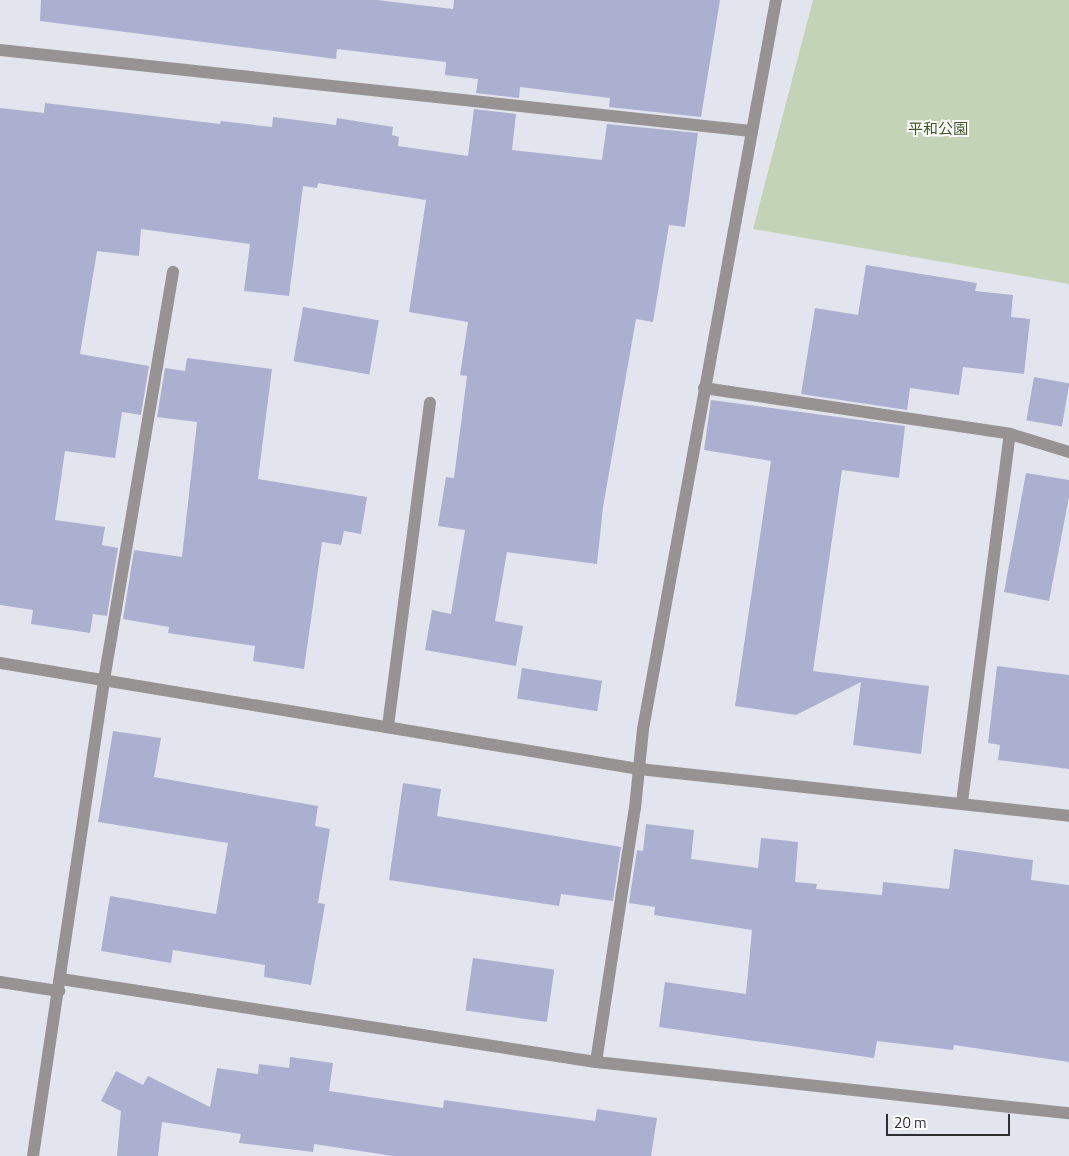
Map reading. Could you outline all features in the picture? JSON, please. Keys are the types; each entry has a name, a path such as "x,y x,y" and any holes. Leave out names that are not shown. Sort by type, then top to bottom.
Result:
{"street":[{"path":"596,1062 639,769 643,729 776,0"},
{"path":"0,50 751,131"},
{"path":"33,1156 104,680 173,272"},
{"path":"704,388 1010,434 1069,452"},
{"path":"388,726 430,403"},
{"path":"962,802 1010,434"},
{"path":"0,663 639,769 962,802 1069,816"},
{"path":"0,982 60,985 596,1062 1069,1113"}],"green space":[{"name":"平和公園","path":"813,0 1069,0 1069,284 753,229"}],"building":[{"path":"41,0 377,0 453,9 454,0 720,0 701,117 609,107 610,98 520,87 519,98 476,93 478,79 445,75 446,62 337,49 336,59 40,21"},
{"path":"45,103 220,124 221,121 272,127 273,117 336,125 337,118 393,127 392,135 399,137 398,146 468,156 474,109 516,114 512,150 602,160 607,124 698,133 685,227 669,225 653,322 636,319 603,507 597,564 507,552 495,621 523,626 516,666 425,650 432,610 451,614 465,530 438,526 446,477 454,478 467,376 460,375 468,322 409,312 426,200 318,183 317,188 303,186 289,296 244,291 250,244 141,229 139,256 97,251 80,354 149,366 141,415 122,412 115,458 65,451 55,520 105,527 102,545 118,548 107,616 93,614 90,633 31,624 33,610 0,605 0,108 44,113"},
{"path":"866,265 977,283 975,291 1013,295 1011,317 1030,319 1024,374 963,367 959,395 910,388 907,410 801,394 815,308 858,315"},
{"path":"303,307 379,320 369,375 293,361"},
{"path":"187,358 272,369 258,479 367,497 361,534 344,531 341,545 322,542 304,669 253,661 255,646 168,633 169,627 123,619 134,550 182,557 197,422 157,417 165,368 185,371"},
{"path":"1034,377 1069,383 1062,427 1026,420"},
{"path":"711,400 905,426 899,478 842,470 813,671 929,686 921,754 853,745 861,682 796,715 735,706 771,461 704,450"},
{"path":"1026,473 1069,480 1069,497 1049,601 1004,592"},
{"path":"997,666 1069,675 1069,769 998,760 1000,745 988,743"},
{"path":"522,668 602,681 597,711 517,699"},
{"path":"113,731 161,738 154,777 318,806 315,826 330,829 318,903 325,904 311,985 264,977 265,965 173,950 171,963 101,951 110,896 216,914 228,843 98,822"},
{"path":"403,783 441,789 437,816 621,847 613,901 561,894 559,906 389,880"},
{"path":"646,824 694,830 691,859 758,868 761,838 798,842 795,882 817,884 816,889 882,895 883,882 949,889 954,849 1033,860 1031,880 1069,885 1069,1062 954,1045 953,1050 877,1041 874,1058 659,1027 665,982 746,994 752,930 654,915 655,907 629,903 637,850 643,851"},
{"path":"473,958 554,969 547,1022 466,1010"},
{"path":"290,1057 333,1063 329,1091 443,1108 444,1100 595,1121 597,1109 657,1118 651,1156 393,1156 314,1144 313,1152 239,1143 241,1134 162,1122 158,1156 117,1156 121,1111 101,1101 116,1071 143,1085 148,1076 210,1107 217,1068 258,1074 259,1064 289,1068"}]}
